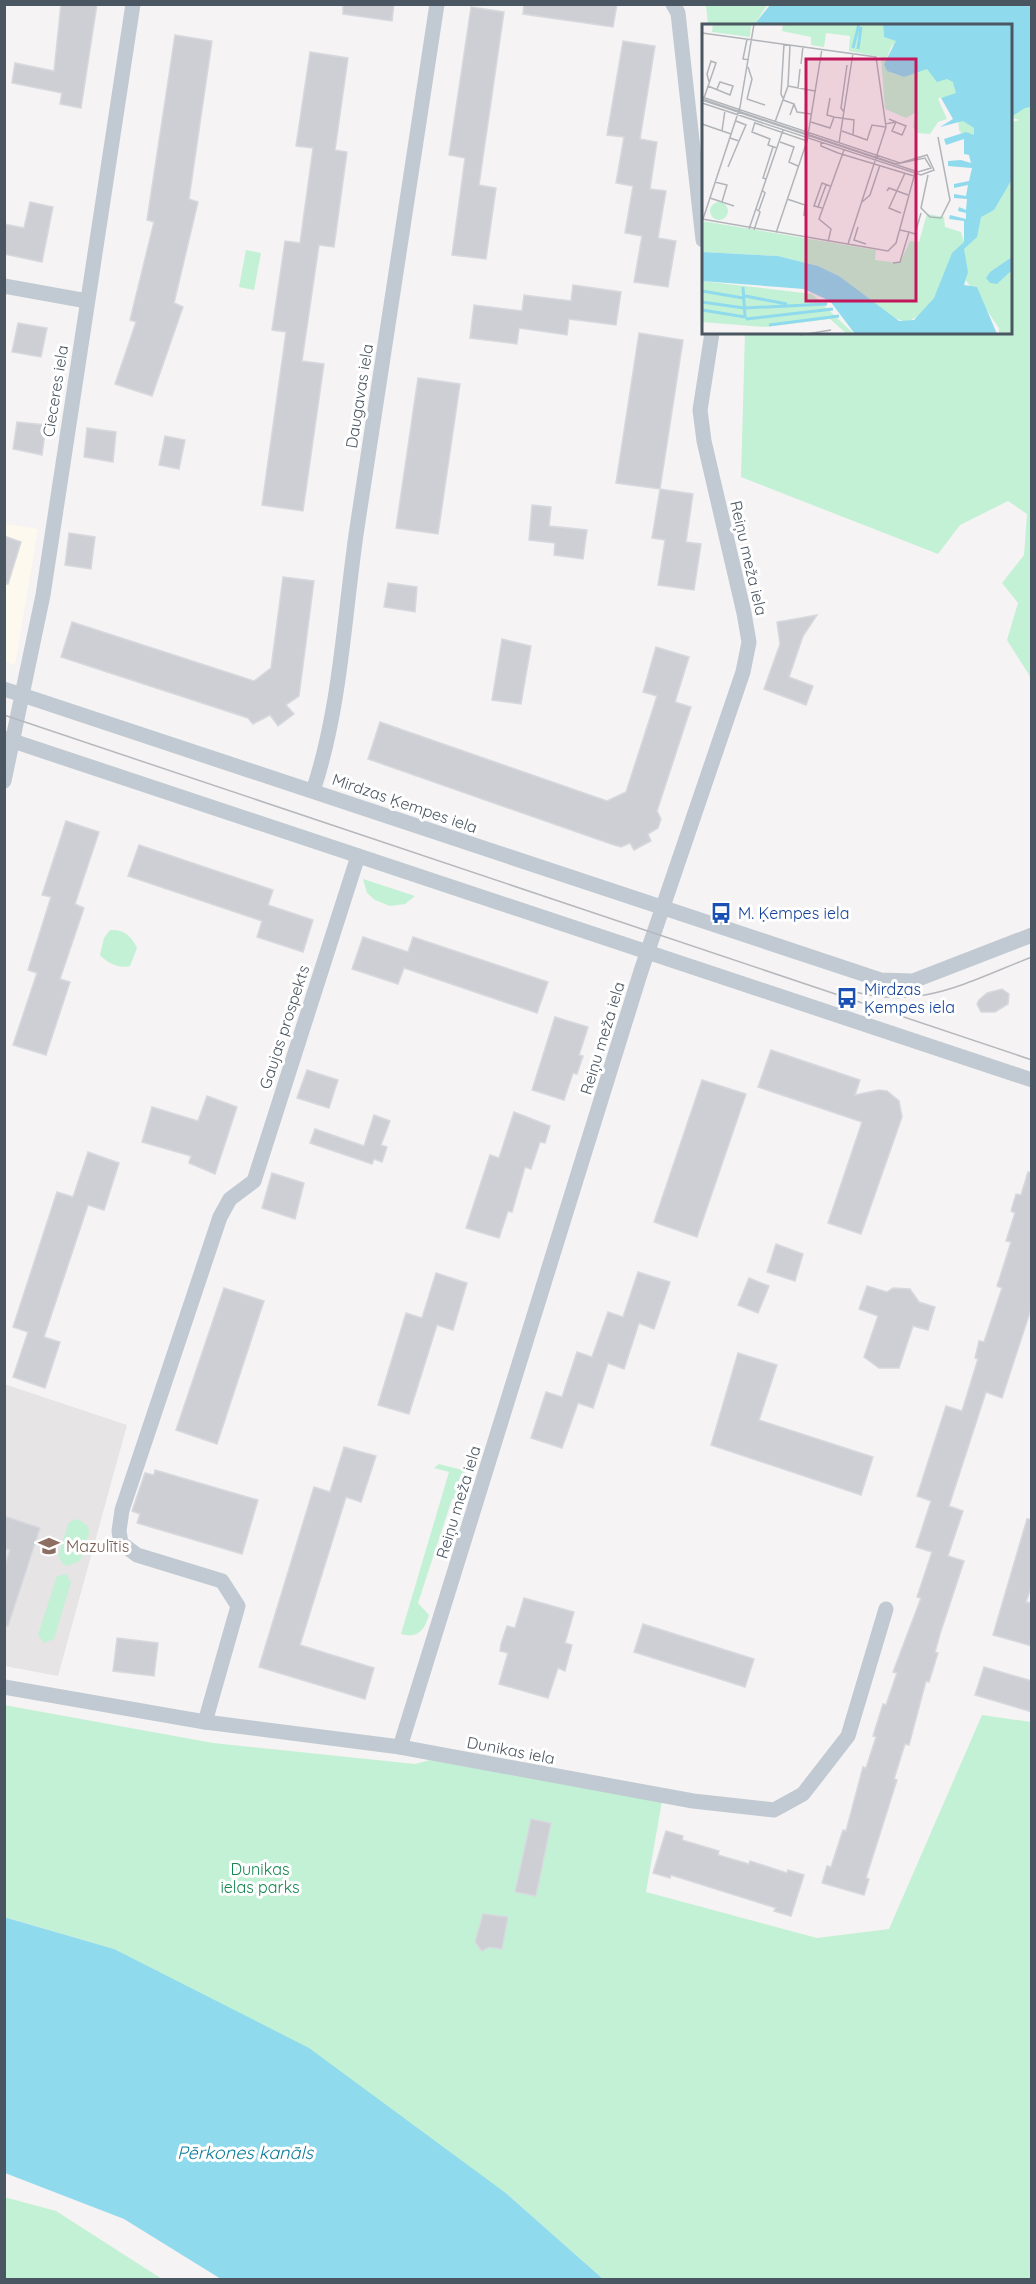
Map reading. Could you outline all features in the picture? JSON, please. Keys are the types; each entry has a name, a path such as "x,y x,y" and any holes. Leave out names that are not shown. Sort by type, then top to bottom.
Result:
{"street":[{"name":"Cieceres iela","path":"6,778 8,739 21,694 43,595 133,4"},
{"name":"Daugavas iela","path":"313,791 320,769 336,685 436,4"},
{"path":"673,4 678,13 702,231"},
{"path":"4,286 87,301"},
{"name":"Reiņu meža iela","path":"400,1747 648,951 743,672 748,642 704,441 700,410 712,334"},
{"name":"Mirdzas Ķempes iela","path":"4,689 851,971 894,982 913,981 1032,934"},
{"path":"8,739 1032,1080"},
{"name":"Gaujas prospekts","path":"205,1722 238,1606 222,1581 137,1555 121,1543 119,1531 122,1510 142,1444 220,1217 230,1199 254,1180 358,856"},
{"name":"Dunikas iela","path":"4,1687 205,1722 400,1747 693,1801 774,1810 802,1794 848,1736 886,1609"}],"shaded area":[{"path":"5,524 38,529 15,665 5,661"},
{"name":"Mazulītis","path":"4,1384 127,1425 58,1676 5,1666"}],"green space":[{"path":"706,4 767,5 755,24 708,24"},
{"path":"1031,5 1031,678 1007,640 1018,603 1002,583 1024,555 1027,514 1008,501 960,525 938,554 741,477 745,334 1012,334 1012,122 1020,120 1012,118 1012,24"},
{"path":"246,250 261,253 254,290 239,287"},
{"path":"363,879 415,896 405,904 390,906 375,900 367,893"},
{"path":"110,930 123,932 135,944 137,948 130,966 114,965 100,955 104,938"},
{"path":"439,1464 462,1470 468,1475 470,1494 452,1499 418,1603 429,1615 423,1629 412,1635 401,1634 449,1472 434,1468"},
{"path":"78,1519 88,1526 89,1533 80,1561 67,1566 58,1556 69,1522"},
{"path":"66,1574 71,1582 54,1639 44,1643 38,1635 57,1576"},
{"name":"Dunikas ielas parks","path":"4,1705 213,1743 415,1764 430,1760 662,1801 646,1892 817,1938 889,1929 982,1715 1031,1722 1031,2279 603,2279 507,2194 114,1949 5,1917"},
{"path":"4,2197 56,2211 162,2279 5,2279"}],"water":[{"path":"770,5 1031,5 1031,107 1012,116 1012,24 755,24"},
{"name":"Pērkones kanāls","path":"4,1917 114,1949 309,2048 507,2194 603,2279 221,2279 124,2219 5,2173"}],"building":[{"path":"61,4 97,4 81,108 60,104 62,93 12,83 15,63 54,71"},
{"path":"343,4 394,4 392,21 343,14"},
{"path":"524,4 617,4 613,27 523,14"},
{"path":"471,7 504,12 479,185 496,188 486,259 452,255 465,158 449,155"},
{"path":"175,35 212,41 189,199 198,202 174,303 183,307 152,396 115,384 136,322 130,320 154,222 147,220"},
{"path":"623,41 655,46 640,139 657,142 650,189 666,191 658,238 676,241 668,287 634,282 642,236 625,233 633,186 616,183 624,137 607,135"},
{"path":"310,52 348,58 335,150 347,152 334,247 319,245 302,361 324,364 303,511 262,505 286,332 272,330 285,241 300,243 313,148 296,146"},
{"path":"30,202 53,207 42,262 4,254 4,224 24,228"},
{"path":"573,285 621,292 616,325 569,319 567,335 519,328 517,344 470,338 474,305 522,311 524,295 571,301"},
{"path":"18,323 47,328 41,357 12,352"},
{"path":"639,333 683,340 660,489 616,483"},
{"path":"418,378 460,384 438,534 396,528"},
{"path":"17,422 46,425 42,455 13,449"},
{"path":"87,428 116,432 113,462 84,457"},
{"path":"165,436 185,440 179,469 159,465"},
{"path":"660,489 693,494 686,542 701,544 694,590 658,585 665,540 652,538"},
{"path":"532,505 551,507 549,526 587,530 583,559 554,555 555,543 529,540"},
{"path":"69,533 95,537 91,569 65,565"},
{"path":"4,536 21,542 8,584 4,584"},
{"path":"283,577 314,581 299,696 286,705 294,714 278,726 270,715 253,724 248,718 61,657 72,622 254,681 271,668"},
{"path":"388,583 417,587 415,612 384,607"},
{"path":"817,615 803,636 789,677 813,686 806,705 764,689 780,644 777,622"},
{"path":"502,639 531,646 521,704 492,700"},
{"path":"656,647 689,657 675,702 691,707 657,811 661,819 658,828 648,834 651,841 634,850 630,843 621,847 611,844 368,759 380,722 607,801 626,792 657,696 643,692"},
{"path":"66,821 99,832 75,904 84,908 60,979 70,982 46,1055 13,1045 37,973 28,970 51,897 42,895"},
{"path":"139,845 273,890 268,905 313,920 303,952 257,937 262,921 128,876"},
{"path":"363,937 408,952 413,937 548,982 537,1013 404,968 398,984 352,969"},
{"path":"1002,989 1009,994 1008,1004 995,1012 981,1012 977,1004 979,1000 987,993"},
{"path":"555,1017 588,1027 579,1055 583,1056 577,1074 573,1073 564,1100 532,1090"},
{"path":"771,1050 860,1080 855,1095 879,1090 887,1091 899,1101 902,1117 861,1234 828,1223 862,1122 758,1087"},
{"path":"307,1070 338,1080 329,1108 297,1098"},
{"path":"702,1080 746,1094 697,1237 654,1222"},
{"path":"207,1096 237,1107 215,1174 189,1163 191,1156 142,1142 152,1107 198,1121"},
{"path":"514,1112 550,1126 545,1143 540,1142 531,1169 525,1167 512,1212 508,1211 499,1238 466,1228 490,1155 499,1158"},
{"path":"374,1115 390,1121 381,1145 387,1147 382,1162 374,1159 372,1164 310,1143 315,1129 364,1146"},
{"path":"88,1152 119,1163 104,1210 88,1205 44,1337 60,1342 45,1388 13,1377 28,1332 13,1327 57,1192 73,1197"},
{"path":"1028,1172 1032,1173 1032,1306 1002,1398 986,1392 949,1506 963,1511 948,1556 964,1561 940,1634 935,1652 938,1653 929,1682 926,1681 909,1745 905,1744 894,1779 897,1780 866,1878 869,1879 864,1895 822,1883 827,1866 831,1867 843,1830 846,1831 863,1767 866,1768 876,1737 873,1736 883,1704 886,1705 897,1673 893,1672 921,1598 917,1597 932,1552 916,1547 931,1501 917,1496 946,1406 962,1411 978,1359 975,1358 979,1341 984,1342 1002,1288 997,1286 1011,1242 1006,1241 1015,1213 1011,1211 1016,1194 1021,1195"},
{"path":"272,1173 304,1183 295,1219 262,1208"},
{"path":"776,1244 803,1254 795,1281 767,1272"},
{"path":"638,1272 670,1282 654,1329 639,1323 624,1369 608,1363 593,1408 578,1403 562,1448 531,1438 546,1392 562,1397 577,1352 592,1357 608,1312 623,1317"},
{"path":"436,1273 467,1283 453,1330 437,1325 409,1414 378,1405 406,1313 422,1318"},
{"path":"749,1278 769,1286 758,1313 738,1305"},
{"path":"867,1286 887,1292 893,1288 910,1289 919,1302 935,1307 928,1330 913,1326 899,1368 879,1368 864,1357 878,1316 859,1309"},
{"path":"224,1288 264,1301 217,1444 176,1430"},
{"path":"738,1353 777,1365 759,1420 873,1457 861,1495 711,1445"},
{"path":"344,1447 376,1456 361,1502 346,1497 300,1645 374,1668 365,1699 259,1667 314,1487 330,1492"},
{"path":"155,1470 258,1500 242,1554 137,1523 140,1514 132,1511 145,1473 154,1475"},
{"path":"4,1516 40,1528 8,1626 4,1626 4,1568 10,1550 4,1548"},
{"path":"1027,1519 1032,1519 1032,1585 1026,1602 1032,1603 1032,1646 993,1635"},
{"path":"524,1598 574,1612 565,1643 572,1645 565,1671 558,1668 548,1698 499,1684 508,1653 500,1651 501,1644 507,1626 515,1628"},
{"path":"643,1624 754,1659 745,1687 634,1652"},
{"path":"117,1638 158,1643 154,1676 113,1671"},
{"path":"984,1667 1032,1681 1032,1712 975,1695"},
{"path":"531,1819 551,1823 536,1896 515,1892"},
{"path":"666,1831 683,1836 682,1840 719,1851 718,1855 749,1864 750,1861 787,1873 788,1870 804,1875 791,1916 774,1911 776,1908 671,1875 670,1878 653,1873"},
{"path":"483,1914 508,1917 502,1949 489,1947 482,1951 475,1942"}],"tram line":[{"path":"4,715 1032,1060"},
{"path":"841,988 893,998 916,996 961,985 1032,957"}],"place":[{"name":"M. Ķempes iela","path":"721,913"},
{"name":"Mirdzas Ķempes iela","path":"847,998"},
{"name":"Mazulītis","path":"49,1546"}]}
